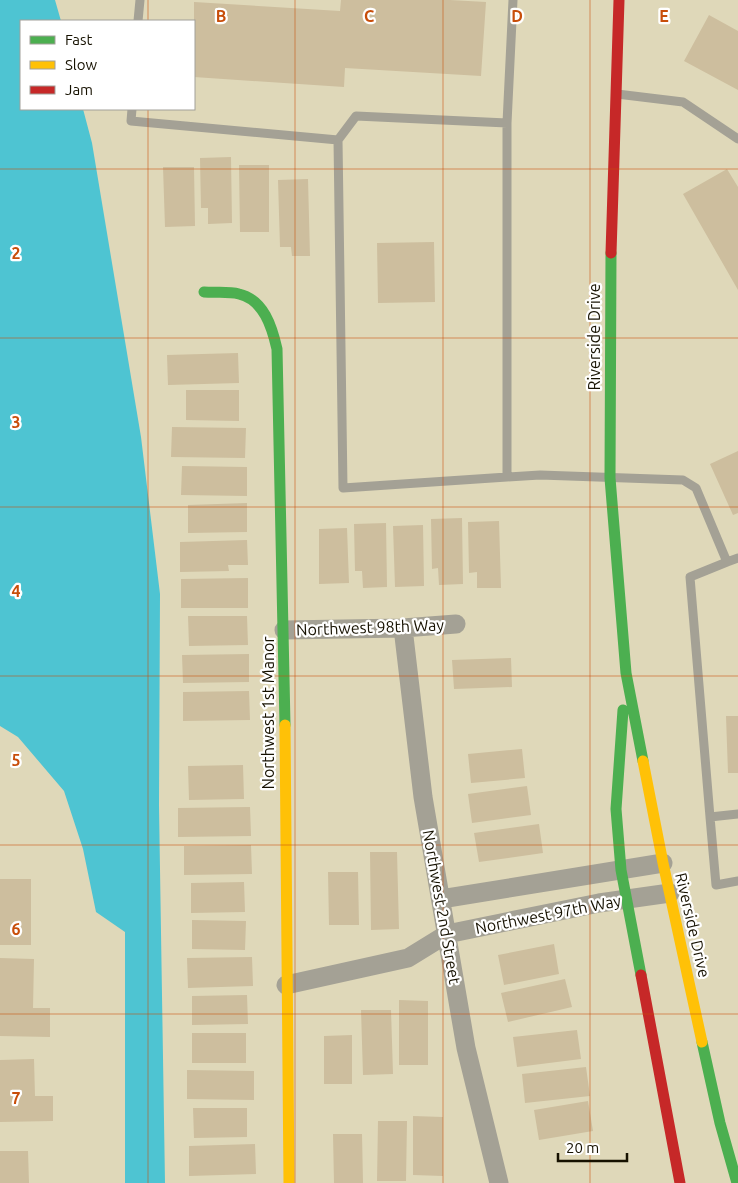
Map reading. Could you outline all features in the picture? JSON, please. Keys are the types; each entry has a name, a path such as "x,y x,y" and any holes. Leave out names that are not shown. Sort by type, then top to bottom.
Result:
{"street":[{"name":"Riverside Drive","path":"619,0 614,94 610,284 610,478 626,674 663,863 720,1123 737,1183"},
{"name":"Northwest 1st Manor","path":"204,292 242,294 259,306 272,324 277,349 284,630 289,1183"},
{"name":"Northwest 98th Way","path":"284,630 403,628 456,624"},
{"name":"Northwest 2nd Street","path":"403,628 423,796 466,1048 500,1183"},
{"name":"Riverside Drive","path":"626,674 616,809 621,870 680,1183"},
{"name":"Northwest 97th Way","path":"441,899 663,863"},
{"name":"Northwest 97th Way","path":"286,986 408,958 447,934 599,903 670,893"}],"lane":[{"path":"138,20 140,0"},
{"path":"507,477 507,123 513,0"},
{"path":"614,94 683,102 738,138"},
{"path":"132,110 131,121 338,140"},
{"path":"507,123 356,116 338,140 343,488 540,475 684,480 696,488 728,562"},
{"path":"738,558 690,578 716,885 738,881"},
{"path":"710,817 738,814"}],"water":[{"path":"0,0 55,0 61,20 20,20 20,110 83,110 92,143 141,437 160,594 159,806 165,1183 125,1183 125,932 96,912 83,849 64,791 18,737 0,726"}],"building":[{"path":"341,0 450,0 486,2 481,76 345,68 344,87 195,77 194,2 340,11"},
{"path":"709,15 738,31 738,90 684,61"},
{"path":"231,157 232,223 208,224 208,208 201,208 200,158"},
{"path":"239,165 269,165 269,232 240,232"},
{"path":"163,167 194,167 195,226 165,227"},
{"path":"727,169 738,187 738,290 683,194"},
{"path":"308,179 310,256 292,256 291,247 280,247 278,180"},
{"path":"434,242 435,302 378,303 377,243"},
{"path":"238,353 239,383 168,385 167,355"},
{"path":"186,390 239,390 239,421 186,420"},
{"path":"172,427 246,428 245,458 171,457"},
{"path":"738,451 738,513 733,515 710,464"},
{"path":"182,466 247,467 247,496 181,495"},
{"path":"247,503 247,532 188,533 188,505"},
{"path":"462,518 463,584 439,585 438,568 432,569 431,519"},
{"path":"499,521 501,588 477,588 477,572 469,573 468,522"},
{"path":"386,523 387,587 363,588 362,571 355,571 354,524"},
{"path":"423,525 424,586 395,587 393,526"},
{"path":"347,528 349,583 319,584 319,529"},
{"path":"247,540 248,565 228,565 229,571 180,572 180,542"},
{"path":"248,578 248,608 181,608 181,579"},
{"path":"188,616 247,616 248,645 189,646"},
{"path":"249,654 249,682 183,683 182,655"},
{"path":"511,658 512,687 454,689 452,660"},
{"path":"249,691 250,720 183,721 183,692"},
{"path":"726,716 738,716 738,773 728,773"},
{"path":"522,749 525,778 471,783 468,754"},
{"path":"243,765 244,799 189,800 188,766"},
{"path":"527,786 531,815 472,823 468,794"},
{"path":"250,807 251,836 178,837 178,808"},
{"path":"539,824 543,853 479,862 474,833"},
{"path":"251,845 252,874 184,875 184,846"},
{"path":"370,852 397,852 399,929 371,930"},
{"path":"328,872 358,872 359,925 329,925"},
{"path":"0,879 31,879 31,945 0,945"},
{"path":"244,882 245,912 191,913 191,883"},
{"path":"192,920 246,921 245,950 192,949"},
{"path":"554,944 559,974 504,985 498,955"},
{"path":"252,957 253,986 188,988 187,958"},
{"path":"0,958 34,959 33,1008 50,1008 50,1037 0,1036"},
{"path":"565,979 572,1007 508,1022 501,993"},
{"path":"247,995 248,1024 192,1025 192,996"},
{"path":"399,1000 428,1001 428,1065 399,1065"},
{"path":"361,1010 391,1010 393,1074 363,1075"},
{"path":"577,1030 581,1059 517,1067 513,1037"},
{"path":"192,1033 246,1033 246,1063 192,1063"},
{"path":"352,1035 352,1084 324,1084 324,1036"},
{"path":"34,1059 35,1096 53,1096 53,1121 0,1122 0,1060"},
{"path":"586,1067 590,1096 525,1103 522,1074"},
{"path":"187,1070 254,1071 254,1100 187,1099"},
{"path":"588,1101 593,1131 539,1140 534,1110"},
{"path":"193,1108 247,1108 247,1137 194,1138"},
{"path":"413,1116 443,1117 443,1176 413,1175"},
{"path":"378,1121 407,1121 406,1181 377,1181"},
{"path":"333,1134 362,1134 363,1183 334,1183"},
{"path":"255,1144 256,1174 189,1176 189,1146"},
{"path":"0,1151 28,1151 29,1183 0,1183"}],"traffic: fast":[{"path":"611,253 610,478 626,673 643,761"},
{"path":"204,292 235,293 248,297 255,302 266,316 277,349 285,725"},
{"path":"623,710 616,809 621,870 641,975"},
{"path":"702,1042 720,1123 737,1183"}],"traffic: slow":[{"path":"285,725 289,1183"},
{"path":"643,761 702,1042"}],"traffic: jam":[{"path":"611,253 619,0"},
{"path":"641,975 680,1183"}]}
